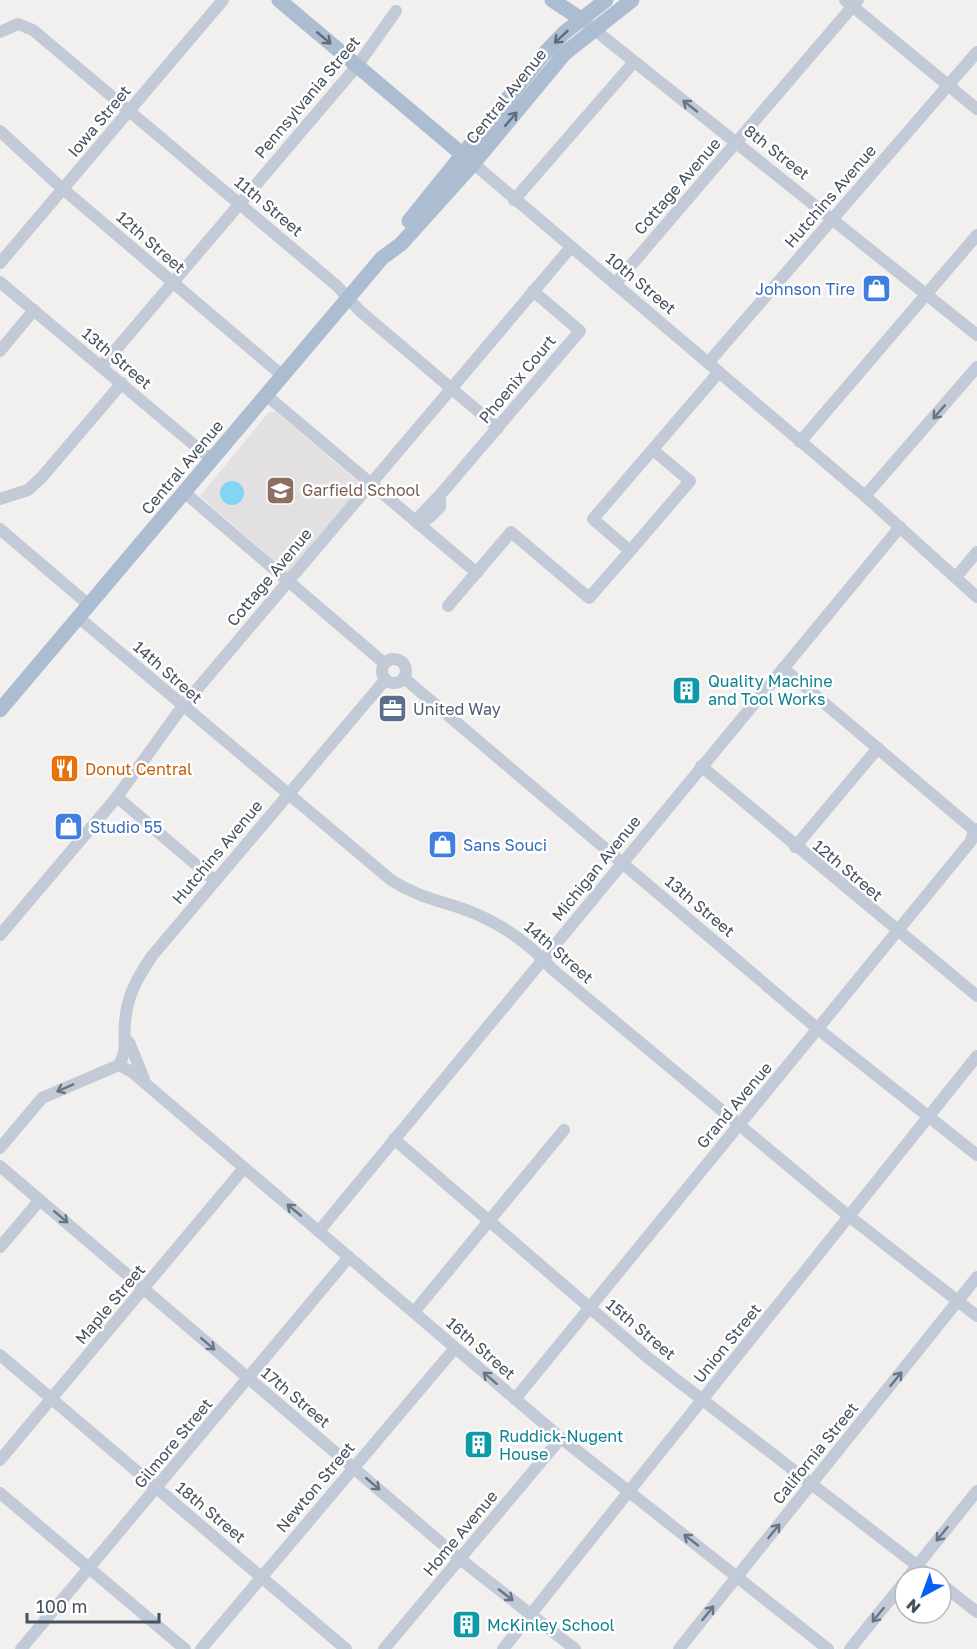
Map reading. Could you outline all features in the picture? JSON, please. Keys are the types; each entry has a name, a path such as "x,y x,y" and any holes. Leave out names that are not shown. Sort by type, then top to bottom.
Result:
{"main road":[{"name":"10th Street","path":"279,0 469,159"},
{"name":"8th Street","path":"552,0 587,24"},
{"name":"Central Avenue","path":"587,24 606,0"},
{"name":"Central Avenue","path":"0,710 392,249 395,238 469,159 530,69 587,24 632,0"}],"street":[{"name":"Iowa Street","path":"0,263 223,0"},
{"path":"852,2 977,109"},
{"name":"Cottage Avenue","path":"615,284 852,2"},
{"name":"Pennsylvania Street","path":"101,367 357,66 396,11"},
{"name":"8th Street","path":"587,24 977,335"},
{"name":"11th Street","path":"5,29 26,26 33,30 240,203 498,428"},
{"name":"Hutchins Avenue","path":"708,363 977,51"},
{"path":"514,200 634,62"},
{"name":"12th Street","path":"0,131 283,376"},
{"name":"10th Street","path":"469,159 514,200 865,496 977,597"},
{"path":"800,442 977,235"},
{"name":"Cottage Avenue","path":"0,935 117,797 182,706 571,247"},
{"name":"13th Street","path":"0,282 212,460"},
{"name":"Phoenix Court","path":"416,522 430,517 440,507 440,495 580,331 533,291"},
{"path":"0,351 34,310"},
{"path":"865,496 977,368"},
{"path":"630,550 593,519 719,372"},
{"path":"0,499 28,490 42,477 122,383"},
{"path":"266,395 477,573"},
{"path":"448,606 511,532 589,598 690,481 653,450"},
{"path":"184,492 384,663"},
{"name":"Michigan Avenue","path":"319,1231 900,527"},
{"path":"0,529 89,605"},
{"path":"956,577 977,552"},
{"name":"14th Street","path":"78,617 392,880 411,892 488,919 509,931 739,1125 977,1316"},
{"path":"393,658 401,660 406,667 404,678 397,683 385,680 381,672 384,663 393,658"},
{"path":"783,668 976,831"},
{"name":"13th Street","path":"404,678 818,1029 977,1155"},
{"name":"Hutchins Avenue","path":"119,1065 126,1052 124,1025 128,999 138,977 215,880 385,680"},
{"path":"795,847 878,748"},
{"name":"12th Street","path":"701,766 795,847 977,996"},
{"path":"117,797 215,880"},
{"name":"Grand Avenue","path":"515,1399 591,1309 971,841 976,831"},
{"path":"124,1025 136,1063 147,1085"},
{"name":"Union Street","path":"503,1649 977,1056"},
{"path":"0,1149 42,1098 119,1065"},
{"name":"16th Street","path":"119,1065 147,1085 561,1438 828,1649"},
{"path":"414,1312 564,1130"},
{"name":"15th Street","path":"394,1139 591,1309 702,1401 916,1565"},
{"name":"17th Street","path":"0,1166 460,1559 575,1649"},
{"name":"Maple Street","path":"0,1460 244,1168"},
{"path":"0,1247 40,1200"},
{"name":"Gilmore Street","path":"21,1649 349,1257"},
{"name":"California Street","path":"679,1649 977,1277"},
{"name":"Newton Street","path":"201,1649 455,1348"},
{"name":"18th Street","path":"0,1355 346,1649"},
{"name":"Home Avenue","path":"384,1649 561,1438"},
{"path":"918,1565 977,1491"},
{"path":"0,1493 185,1649"},
{"path":"953,1593 977,1612"},
{"path":"850,1649 893,1596"}],"shaded area":[{"name":"Garfield School","path":"269,412 276,412 362,485 288,573 200,496"}],"water":[{"path":"232,481 241,484 244,493 241,502 232,505 223,502 220,493 223,484"}],"place":[{"name":"Johnson Tire","path":"876,289"},
{"name":"Garfield School","path":"281,490"},
{"name":"Quality Machine and Tool Works","path":"687,690"},
{"name":"United Way","path":"392,709"},
{"name":"Donut Central","path":"64,769"},
{"name":"Studio 55","path":"69,827"},
{"name":"Sans Souci","path":"442,845"},
{"name":"Ruddick-Nugent House","path":"478,1445"},
{"name":"McKinley School","path":"466,1625"}]}
